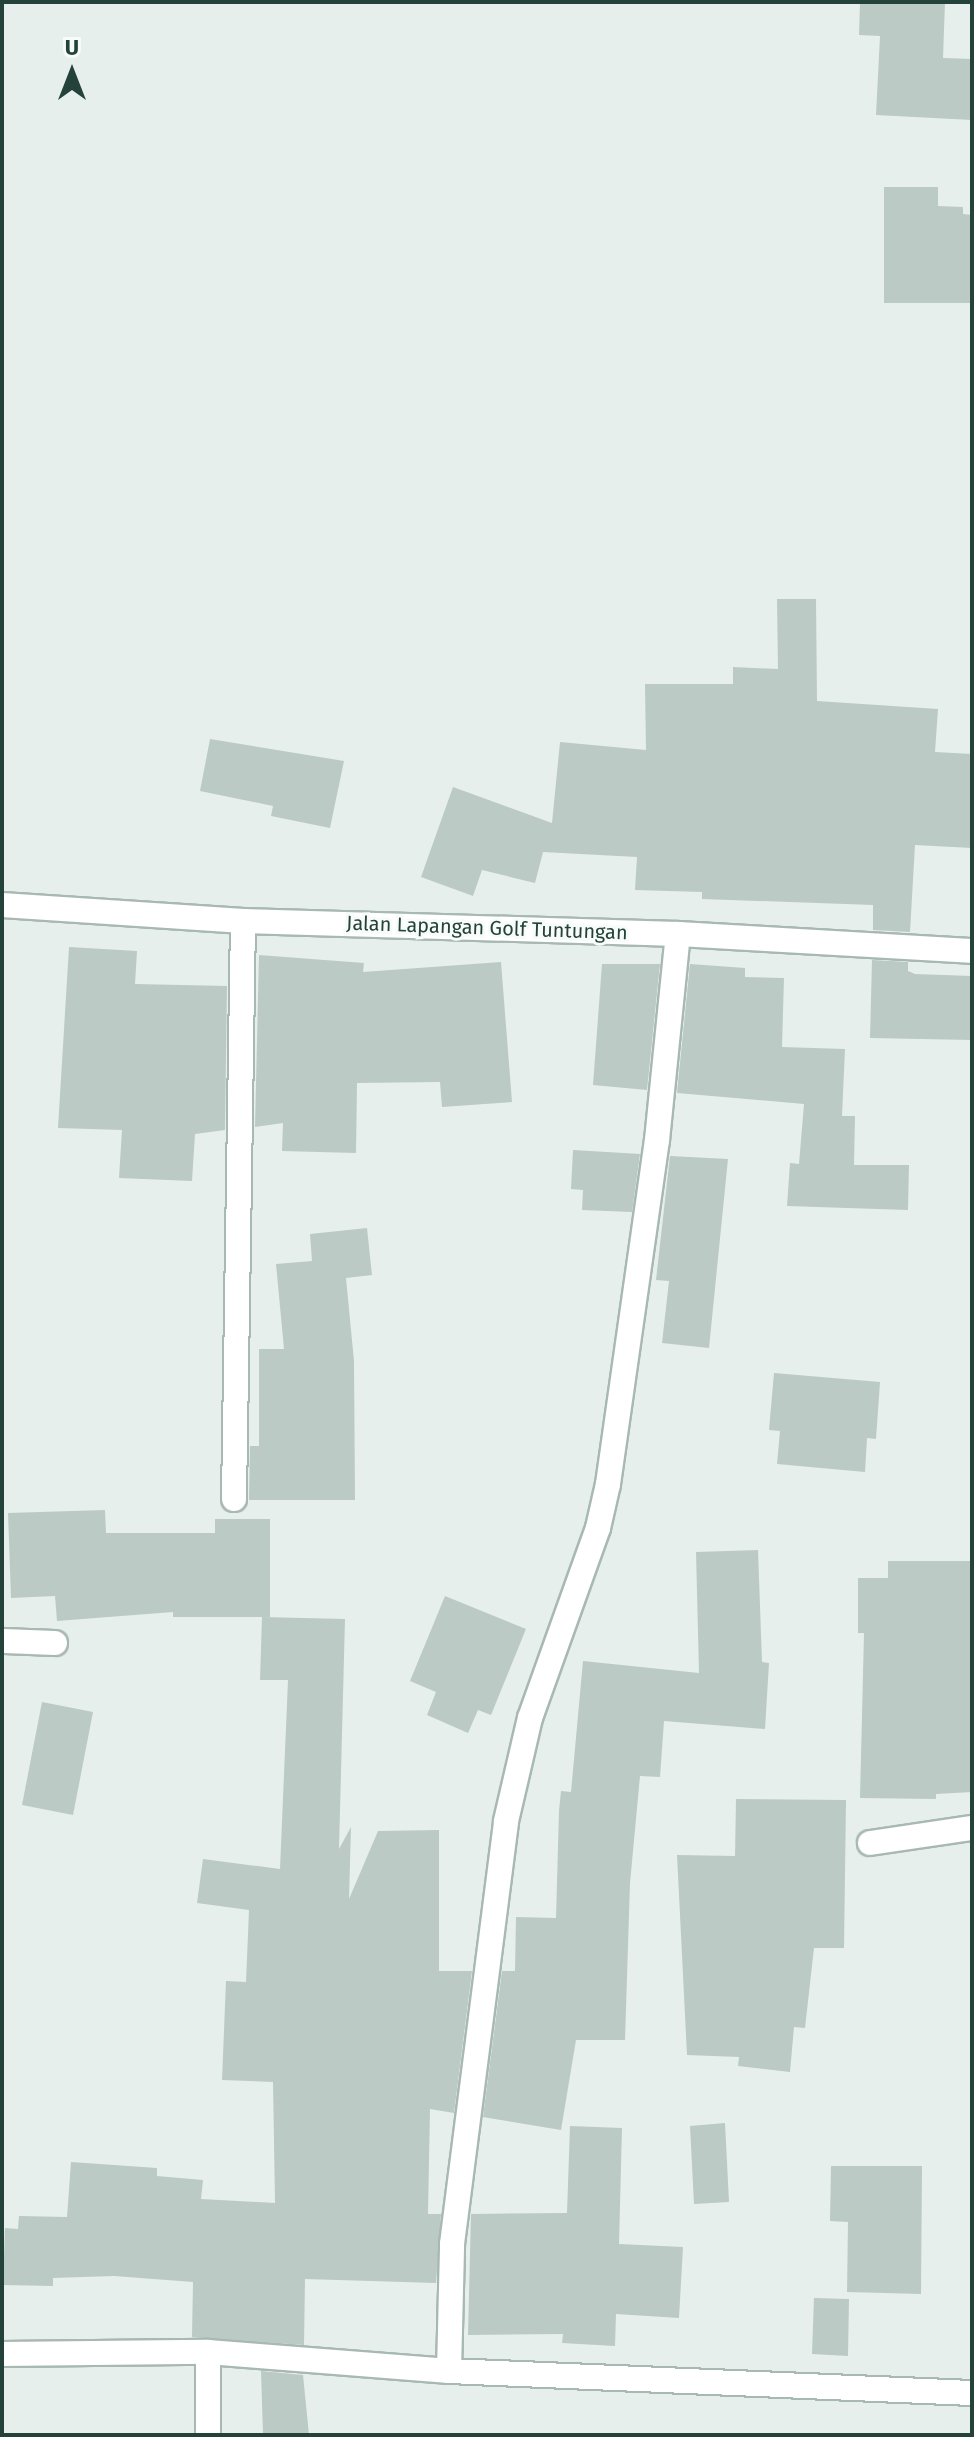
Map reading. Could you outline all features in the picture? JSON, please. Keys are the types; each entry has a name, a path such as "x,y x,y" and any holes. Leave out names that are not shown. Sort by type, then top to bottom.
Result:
{"street":[{"name":"Jalan Lapangan Golf Tuntungan","path":"2,905 243,921 678,934 972,951"},
{"path":"234,1499 243,921"},
{"path":"449,2371 452,2244 506,1821 530,1718 598,1528 608,1484 657,1140 678,934"},
{"path":"2,1641 55,1643"},
{"path":"870,1843 972,1828"},
{"path":"208,2352 208,2435"},
{"path":"2,2354 208,2352 449,2371 972,2393"}],"building":[{"path":"860,2 945,2 943,58 972,59 972,120 876,115 880,36 859,35"},
{"path":"884,187 938,187 938,206 963,207 963,214 972,215 972,303 884,303"},
{"path":"777,599 816,599 817,701 938,709 935,752 972,754 972,848 915,845 910,932 873,930 873,905 702,899 702,892 635,890 637,857 543,852 535,883 482,870 473,896 421,877 453,787 552,823 560,742 646,750 645,684 733,684 733,667 778,669"},
{"path":"210,739 344,761 330,828 271,816 273,806 200,791"},
{"path":"69,947 137,951 135,984 227,986 225,1130 195,1134 192,1181 119,1178 122,1130 58,1128"},
{"path":"259,955 364,963 363,972 501,962 512,1102 442,1107 440,1082 357,1083 356,1153 282,1151 283,1123 255,1127"},
{"path":"872,960 908,962 908,971 915,974 972,976 972,1040 870,1038"},
{"path":"602,964 660,964 647,1090 593,1085"},
{"path":"690,964 745,968 745,977 784,978 782,1047 845,1049 842,1116 855,1116 854,1165 909,1165 908,1210 787,1206 790,1163 799,1164 804,1104 677,1093"},
{"path":"573,1150 640,1154 632,1212 582,1210 583,1190 571,1189"},
{"path":"670,1156 728,1159 709,1348 662,1343 669,1281 656,1280"},
{"path":"367,1228 372,1275 346,1278 354,1361 355,1500 249,1500 250,1446 259,1446 259,1349 284,1349 276,1264 312,1261 310,1234"},
{"path":"774,1373 880,1382 876,1439 867,1438 865,1472 777,1464 780,1431 769,1430"},
{"path":"105,1510 106,1533 215,1533 215,1519 270,1519 270,1617 173,1617 173,1612 57,1621 55,1596 11,1598 8,1513"},
{"path":"758,1550 762,1662 769,1663 765,1729 664,1721 660,1777 640,1776 630,1883 625,2040 576,2040 561,2130 483,2117 502,1971 515,1971 516,1917 556,1918 561,1791 571,1792 583,1661 699,1673 696,1552"},
{"path":"888,1561 972,1561 972,1792 936,1794 936,1799 860,1798 864,1633 858,1633 858,1578 888,1578"},
{"path":"445,1596 526,1629 491,1715 478,1710 468,1733 427,1715 436,1692 410,1681"},
{"path":"262,1617 345,1619 339,1849 351,1827 349,1899 378,1831 439,1830 439,1971 472,1971 454,2113 430,2109 428,2214 441,2214 436,2283 305,2279 304,2345 192,2337 193,2282 114,2276 53,2278 53,2286 3,2285 5,2228 18,2229 19,2216 67,2217 71,2162 157,2168 157,2176 203,2180 201,2199 275,2203 273,2082 222,2080 226,1981 246,1982 249,1910 197,1903 203,1859 280,1869 288,1680 260,1680"},
{"path":"42,1702 93,1712 73,1815 22,1805"},
{"path":"736,1799 846,1800 844,1948 814,1948 805,2028 794,2027 790,2072 738,2066 739,2057 687,2055 677,1855 735,1856"},
{"path":"725,2123 729,2202 694,2204 690,2126"},
{"path":"570,2126 622,2128 619,2244 683,2247 679,2318 616,2314 615,2346 562,2343 563,2334 468,2335 471,2214 567,2213"},
{"path":"831,2166 922,2166 921,2294 847,2292 848,2222 830,2221"},
{"path":"814,2298 849,2299 848,2356 812,2354"},
{"path":"261,2371 303,2375 309,2435 263,2435"}]}
